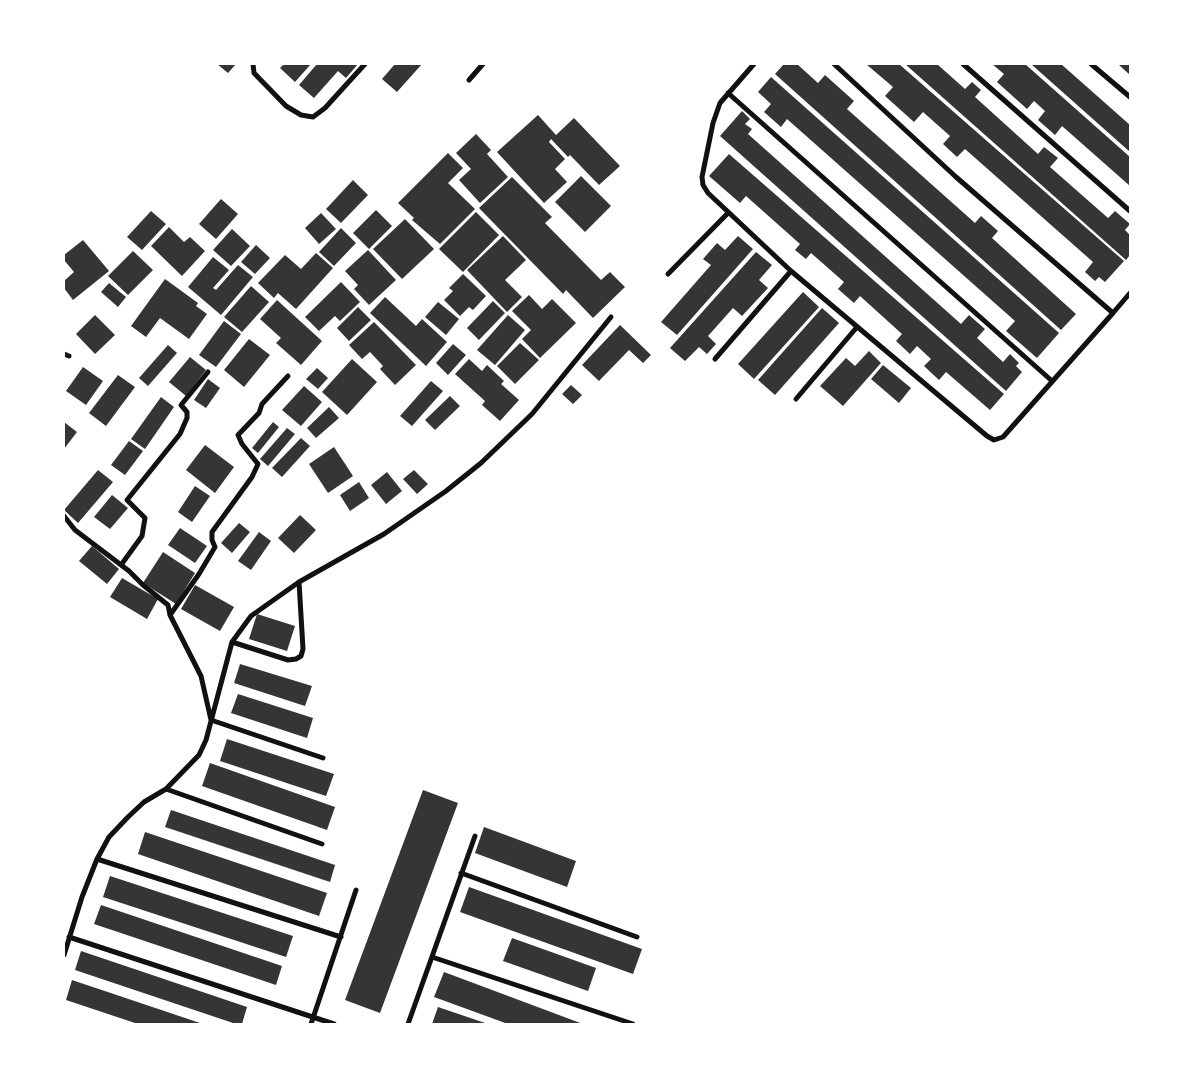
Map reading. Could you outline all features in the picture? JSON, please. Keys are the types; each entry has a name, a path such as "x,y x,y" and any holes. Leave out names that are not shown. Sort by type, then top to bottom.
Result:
{"street":[{"path":"253,64 254,73 286,106 301,115 313,117 325,108 365,64"},
{"path":"469,80 483,64"},
{"path":"754,64 720,103 713,123 702,177 703,185 708,193 791,271 971,424 994,440 1003,437 1130,293"},
{"path":"834,64 842,66 956,177 1113,313"},
{"path":"963,64 1130,211"},
{"path":"1091,64 1130,97"},
{"path":"728,93 1052,381"},
{"path":"668,274 728,213"},
{"path":"715,359 791,271"},
{"path":"64,955 82,898 97,859 109,837 144,802 166,789 199,755 206,740 232,642 251,616 300,582 384,534 481,463 532,414 611,317"},
{"path":"796,399 857,327"},
{"path":"121,565 142,536 145,518 127,500 180,434 187,418 187,412 181,405 208,372"},
{"path":"170,615 199,574 215,547 212,540 212,532 252,477 258,464 242,444 238,435 259,413 262,404 288,376"},
{"path":"64,516 75,530 130,571 143,586 168,606 170,615 201,676 211,720"},
{"path":"232,642 288,660 301,656 303,649 300,582"},
{"path":"211,720 323,758"},
{"path":"166,789 322,844"},
{"path":"408,1024 475,836"},
{"path":"97,859 341,937"},
{"path":"461,873 637,937"},
{"path":"311,1024 356,890"},
{"path":"69,938 334,1024"},
{"path":"432,957 633,1024"}],"building":[{"path":"217,64 236,64 228,73"},
{"path":"284,64 311,64 295,82 280,68"},
{"path":"317,64 358,64 346,78 338,71 314,98 299,85"},
{"path":"395,64 422,64 397,92 382,79"},
{"path":"784,64 797,64 818,83 825,75 854,101 847,109 975,223 981,216 998,231 992,238 1076,314 1061,330 775,74"},
{"path":"866,64 899,64 1124,261 1105,282 1099,277 1095,281 1085,272 1093,262 965,149 957,157 943,144 950,136 923,112 914,122 885,96 893,87"},
{"path":"905,64 937,64 965,89 972,82 981,90 975,97 1038,154 1044,147 1058,158 1050,167 1108,218 1115,211 1130,224 1125,230 1130,235 1130,255 1126,260"},
{"path":"992,64 1025,64 1130,157 1130,186 1062,126 1055,135 1038,120 1045,111 1034,101 1027,109 997,82 1004,74"},
{"path":"1031,64 1061,64 1130,125 1130,152"},
{"path":"1118,64 1130,64 1130,75"},
{"path":"771,77 1059,333 1037,358 1006,331 1015,321 787,119 781,127 764,112 771,104 758,92"},
{"path":"742,111 750,119 745,124 752,129 748,134 961,324 969,315 985,329 977,338 1003,362 1010,354 1019,363 1016,366 1022,372 1006,391 720,136"},
{"path":"538,115 556,135 574,118 620,166 599,185 570,155 568,157 551,139 549,142 565,159 555,169 567,182 544,203 497,152"},
{"path":"476,134 491,150 487,154 508,177 480,203 459,180 471,169 456,153"},
{"path":"448,153 463,168 448,183 475,209 440,244 412,220 414,218 398,203"},
{"path":"729,154 1004,394 990,410 946,372 939,380 924,366 931,359 917,346 910,354 896,341 902,334 860,296 854,303 838,289 844,282 811,253 806,259 795,250 800,244 746,196 740,203 709,176"},
{"path":"581,176 611,206 585,232 555,202"},
{"path":"512,177 552,217 545,223 601,280 610,272 625,287 593,318 566,290 563,294 479,208"},
{"path":"353,180 368,195 341,223 326,209"},
{"path":"221,199 238,214 216,239 199,224"},
{"path":"376,210 392,226 369,249 353,233"},
{"path":"151,211 166,224 142,250 127,237"},
{"path":"476,212 499,235 463,272 439,249"},
{"path":"321,213 336,229 319,244 305,228"},
{"path":"405,219 434,249 402,279 373,249"},
{"path":"169,227 184,242 190,237 205,251 182,276 151,246"},
{"path":"341,228 356,243 334,266 319,252"},
{"path":"232,229 250,246 231,266 213,250"},
{"path":"503,236 526,260 505,280 522,297 507,312 467,270"},
{"path":"738,236 753,249 677,335 661,322 711,265 703,259 717,243 725,250"},
{"path":"83,240 109,271 73,300 64,288 64,281 74,272 64,260 64,255"},
{"path":"256,245 270,258 255,274 241,262"},
{"path":"368,250 396,280 369,305 354,289 358,285 345,271"},
{"path":"133,251 153,270 128,295 108,276"},
{"path":"756,252 772,265 759,280 768,288 742,316 733,308 708,336 716,344 707,354 699,347 685,361 670,348"},
{"path":"316,253 333,268 296,309 278,293 274,298 258,283 285,255 301,269"},
{"path":"213,257 229,270 213,288 216,290 238,265 253,277 221,315 188,287"},
{"path":"463,274 486,296 473,310 469,307 460,316 444,300 453,291 449,288"},
{"path":"165,279 198,303 196,306 207,314 189,339 160,318 146,337 131,326"},
{"path":"341,282 360,302 340,321 335,316 319,331 305,317"},
{"path":"109,283 126,297 118,307 101,292"},
{"path":"251,286 269,302 242,332 224,317"},
{"path":"803,292 819,307 754,379 738,364"},
{"path":"529,295 542,309 552,299 576,323 540,358 522,339 531,330 512,311"},
{"path":"385,297 416,326 422,319 447,342 426,366 370,313"},
{"path":"277,300 322,341 301,365 276,343 281,338 260,319"},
{"path":"493,301 505,313 479,340 467,328"},
{"path":"438,302 459,319 446,335 425,317"},
{"path":"358,307 371,320 349,341 337,328"},
{"path":"822,308 839,323 775,395 758,380"},
{"path":"95,315 115,335 95,354 76,334"},
{"path":"508,315 525,330 495,365 477,350"},
{"path":"224,321 241,334 216,367 199,355"},
{"path":"374,322 416,365 395,385 380,369 383,366 370,352 362,359 349,345"},
{"path":"620,325 651,355 643,363 629,350 599,381 582,365"},
{"path":"249,339 270,355 244,387 224,370"},
{"path":"520,343 539,360 515,384 497,366"},
{"path":"453,344 466,355 448,375 436,363"},
{"path":"168,345 177,353 148,386 139,378"},
{"path":"869,351 881,363 843,406 820,386 846,358 855,366"},
{"path":"190,357 206,370 186,396 169,382"},
{"path":"352,359 377,382 347,415 322,392"},
{"path":"469,359 482,371 487,365 504,381 501,384 519,400 500,421 482,405 485,401 455,374"},
{"path":"883,365 911,388 899,403 871,379"},
{"path":"83,367 103,381 86,405 66,391"},
{"path":"317,368 328,378 318,389 306,379"},
{"path":"118,375 135,387 106,426 89,413"},
{"path":"208,379 220,388 206,408 194,400"},
{"path":"431,381 443,391 412,426 400,416"},
{"path":"571,385 582,395 573,404 562,394"},
{"path":"304,386 322,402 301,426 282,410"},
{"path":"450,396 460,406 435,430 425,420"},
{"path":"161,397 174,407 145,449 131,439"},
{"path":"329,407 339,418 316,438 307,428"},
{"path":"64,422 77,432 64,449"},
{"path":"273,422 279,427 258,453 252,448"},
{"path":"287,428 295,434 268,466 260,459"},
{"path":"301,438 310,446 282,477 272,468"},
{"path":"129,441 143,451 125,475 111,465"},
{"path":"205,445 234,467 215,493 186,470"},
{"path":"334,447 353,476 328,493 309,464"},
{"path":"98,470 113,482 78,523 64,510"},
{"path":"414,470 428,484 417,494 403,479"},
{"path":"387,472 402,491 386,504 371,485"},
{"path":"359,482 369,498 350,511 340,495"},
{"path":"195,486 210,496 192,522 178,512"},
{"path":"112,495 128,508 110,529 94,517"},
{"path":"300,515 316,530 294,553 278,538"},
{"path":"239,523 250,532 232,553 221,543"},
{"path":"180,528 207,546 195,563 168,545"},
{"path":"259,532 271,541 251,570 238,561"},
{"path":"92,546 119,569 107,584 79,561"},
{"path":"163,552 195,573 176,604 143,583"},
{"path":"122,578 158,599 147,619 110,597"},
{"path":"195,585 234,607 220,631 181,609"},
{"path":"257,614 295,626 287,651 249,639"},
{"path":"240,664 312,686 305,706 234,683"},
{"path":"238,694 313,718 307,738 231,713"},
{"path":"227,739 334,774 326,796 220,761"},
{"path":"210,763 335,807 327,830 202,786"},
{"path":"423,790 458,803 380,1013 345,1000"},
{"path":"171,810 335,865 330,882 165,827"},
{"path":"484,827 576,861 567,887 475,853"},
{"path":"145,832 327,893 319,916 138,854"},
{"path":"110,876 293,936 286,957 103,897"},
{"path":"469,887 642,949 633,974 460,912"},
{"path":"101,905 282,966 276,985 94,924"},
{"path":"512,938 596,968 588,991 503,961"},
{"path":"81,951 247,1007 242,1024 236,1024 75,970"},
{"path":"444,972 583,1024 508,1024 434,997"},
{"path":"72,980 203,1024 138,1024 66,1000"},
{"path":"438,1007 488,1024 432,1024"}]}
